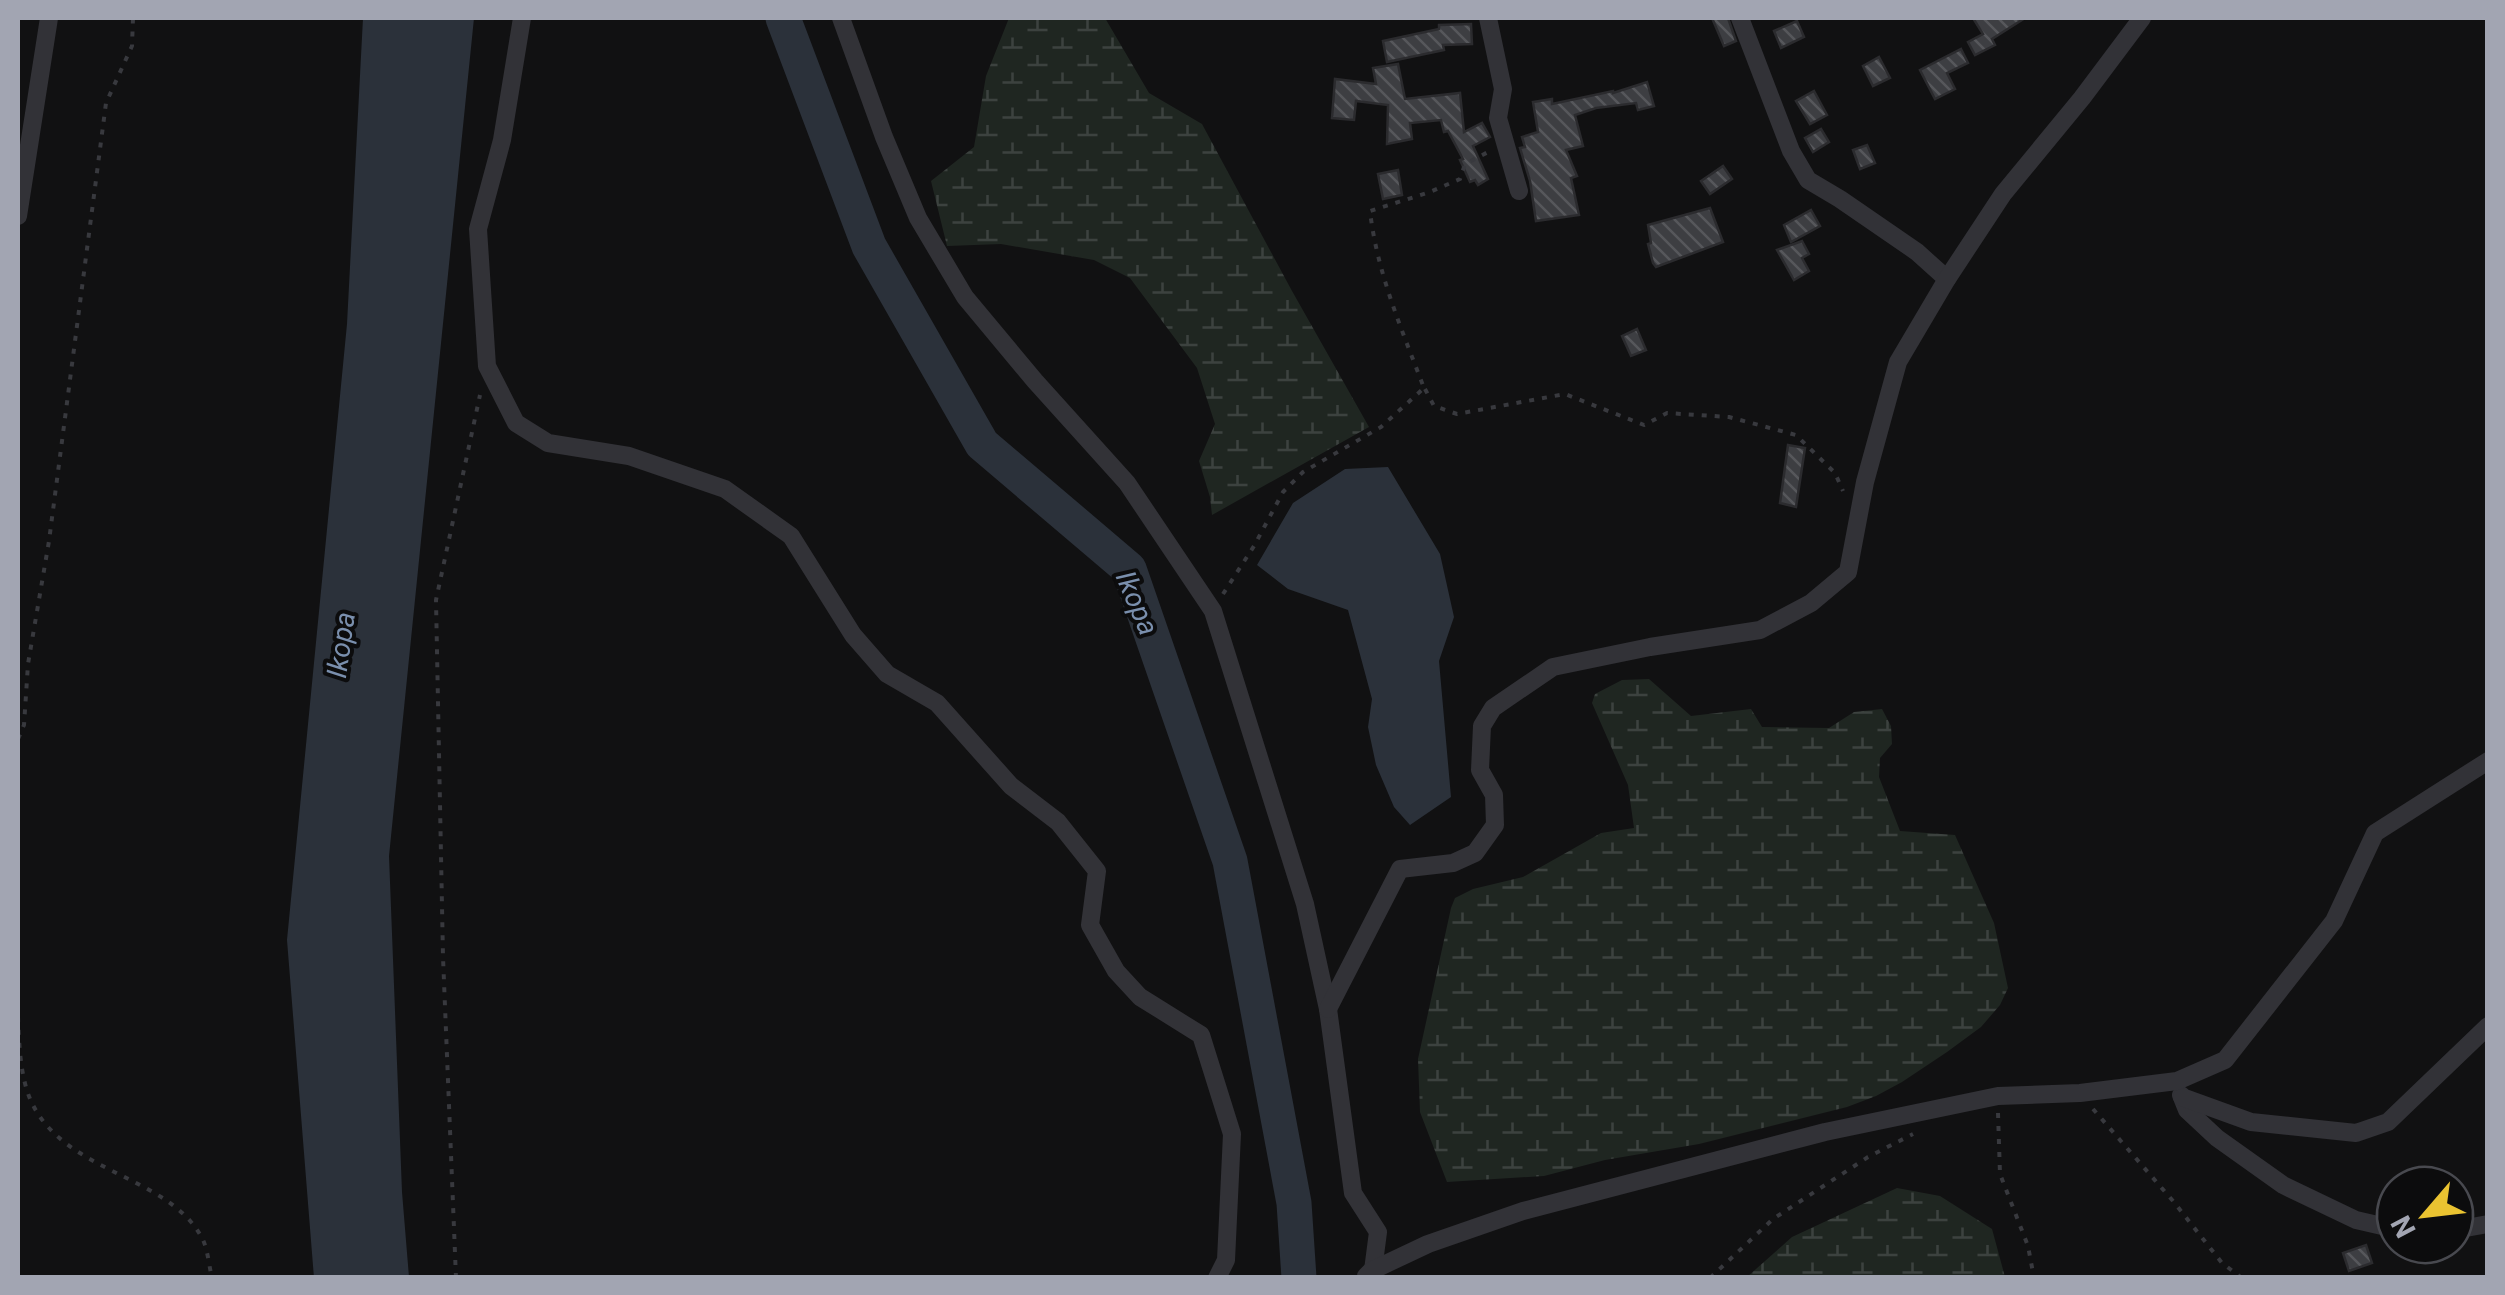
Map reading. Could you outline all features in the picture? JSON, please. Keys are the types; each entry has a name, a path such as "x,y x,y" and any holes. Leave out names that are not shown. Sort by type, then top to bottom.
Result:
{"street":[{"path":"18,216 49,18"},
{"path":"522,18 502,140 478,229 486,366 516,422 548,443 629,456 725,489 791,536 853,635 887,674 937,704 1011,786 1068,834 1097,871 1090,925 1116,971 1140,998 1201,1035 1232,1134 1226,1260 1217,1278"},
{"path":"841,18 918,218 965,297 1034,381 1127,483 1213,610 1304,904 1328,1010 1353,1193 1378,1232 1369,1275"},
{"path":"1488,18 1503,89 1498,118 1520,191"},
{"path":"1740,18 1790,152 1808,180 1917,252 1947,278"},
{"path":"1328,1010 1400,869 1454,863 1475,853 1495,824 1494,795 1480,770 1482,726 1494,708 1552,667 1650,646 1760,630 1810,603 1848,572 1864,482 1898,362 2003,194 2142,18"},
{"path":"2179,1089 2225,1060 2334,921 2375,833 2488,761"},
{"path":"1369,1275 1428,1244 1523,1211 1824,1132 1998,1096 2179,1089 2251,1122 2356,1132 2388,1122 2488,1026"},
{"path":"2179,1089 2186,1110 2217,1138 2283,1185 2356,1220 2375,1224"}],"path":[{"path":"18,739 24,724 28,664 49,542 106,103 132,46 134,18"},
{"path":"1506,145 1465,164 1460,179 1370,210 1390,301 1434,406 1457,414 1565,394 1644,425 1667,413 1730,418 1796,435 1835,474 1842,490"},
{"path":"456,1278 442,958 436,600 486,366"},
{"path":"1213,610 1283,492 1304,472 1381,427 1424,388"},
{"path":"18,1017 20,1052 30,1100 48,1126 85,1158 178,1206 203,1240 212,1278"},
{"path":"2080,1093 2222,1264 2242,1278"},
{"path":"1998,1096 2000,1174 2028,1246 2034,1278"},
{"path":"1710,1278 1773,1219 1868,1157 1924,1128"}],"green space":[{"path":"1009,18 1105,18 1149,93 1202,124 1369,427 1212,515 1199,461 1215,424 1197,368 1130,278 1094,260 1001,244 947,246 931,181 974,147 986,76"},
{"path":"1649,679 1691,716 1751,709 1762,727 1829,728 1854,712 1882,709 1891,726 1892,744 1880,758 1879,777 1900,831 1955,835 1994,923 2008,988 2000,1005 1981,1027 1902,1082 1847,1107 1699,1144 1605,1160 1544,1176 1447,1182 1420,1112 1418,1059 1455,898 1473,889 1523,877 1601,833 1634,828 1628,785 1592,703 1595,694 1622,680"},
{"path":"1897,1188 1940,1196 1992,1229 2005,1277 1747,1277 1792,1237"}],"water":[{"path":"363,18 474,18 389,856 409,1277 314,1278 287,940 347,324"},
{"path":"1388,467 1440,554 1454,617 1439,661 1451,797 1410,825 1394,807 1376,765 1368,727 1372,699 1348,610 1288,589 1257,565 1293,503 1345,469"}],"building":[{"path":"1712,18 1728,18 1736,41 1724,46"},
{"path":"1973,18 2025,18 1992,39 1995,45 1975,55 1968,42 1983,34"},
{"path":"1797,21 1804,37 1781,48 1774,31"},
{"path":"1471,24 1472,44 1443,45 1444,50 1387,62 1383,41 1439,29 1439,25"},
{"path":"1961,49 1968,63 1947,73 1955,89 1935,99 1920,70"},
{"path":"1879,57 1890,78 1873,86 1863,66"},
{"path":"1398,64 1405,99 1460,93 1464,132 1482,123 1490,137 1473,146 1488,179 1478,185 1475,180 1470,182 1460,160 1463,159 1448,131 1444,132 1441,120 1410,123 1412,139 1387,144 1388,105 1356,101 1354,120 1332,118 1335,79 1376,84 1373,68"},
{"path":"1647,82 1654,106 1638,110 1636,103 1575,115 1583,146 1566,150 1577,176 1571,178 1579,215 1536,221 1520,148 1525,147 1522,137 1538,132 1533,102 1552,99 1552,104 1613,93"},
{"path":"1814,91 1827,115 1810,124 1796,101"},
{"path":"1821,129 1829,142 1813,152 1805,138"},
{"path":"1867,145 1875,163 1860,169 1853,150"},
{"path":"1723,166 1732,179 1710,194 1701,181"},
{"path":"1398,170 1402,195 1383,199 1378,174"},
{"path":"1710,208 1723,242 1656,267 1648,244 1648,225"},
{"path":"1811,210 1820,226 1791,242 1784,225"},
{"path":"1802,241 1809,254 1802,258 1809,271 1794,280 1777,250"},
{"path":"1637,329 1646,350 1631,356 1622,336"},
{"path":"1788,445 1805,448 1796,507 1780,503"},
{"path":"2366,1245 2372,1263 2349,1271 2343,1253"}],"waterway":[{"name":"Ikopa","path":"783,18 869,246 982,444 1129,569 1230,861 1294,1203 1299,1278"}]}
